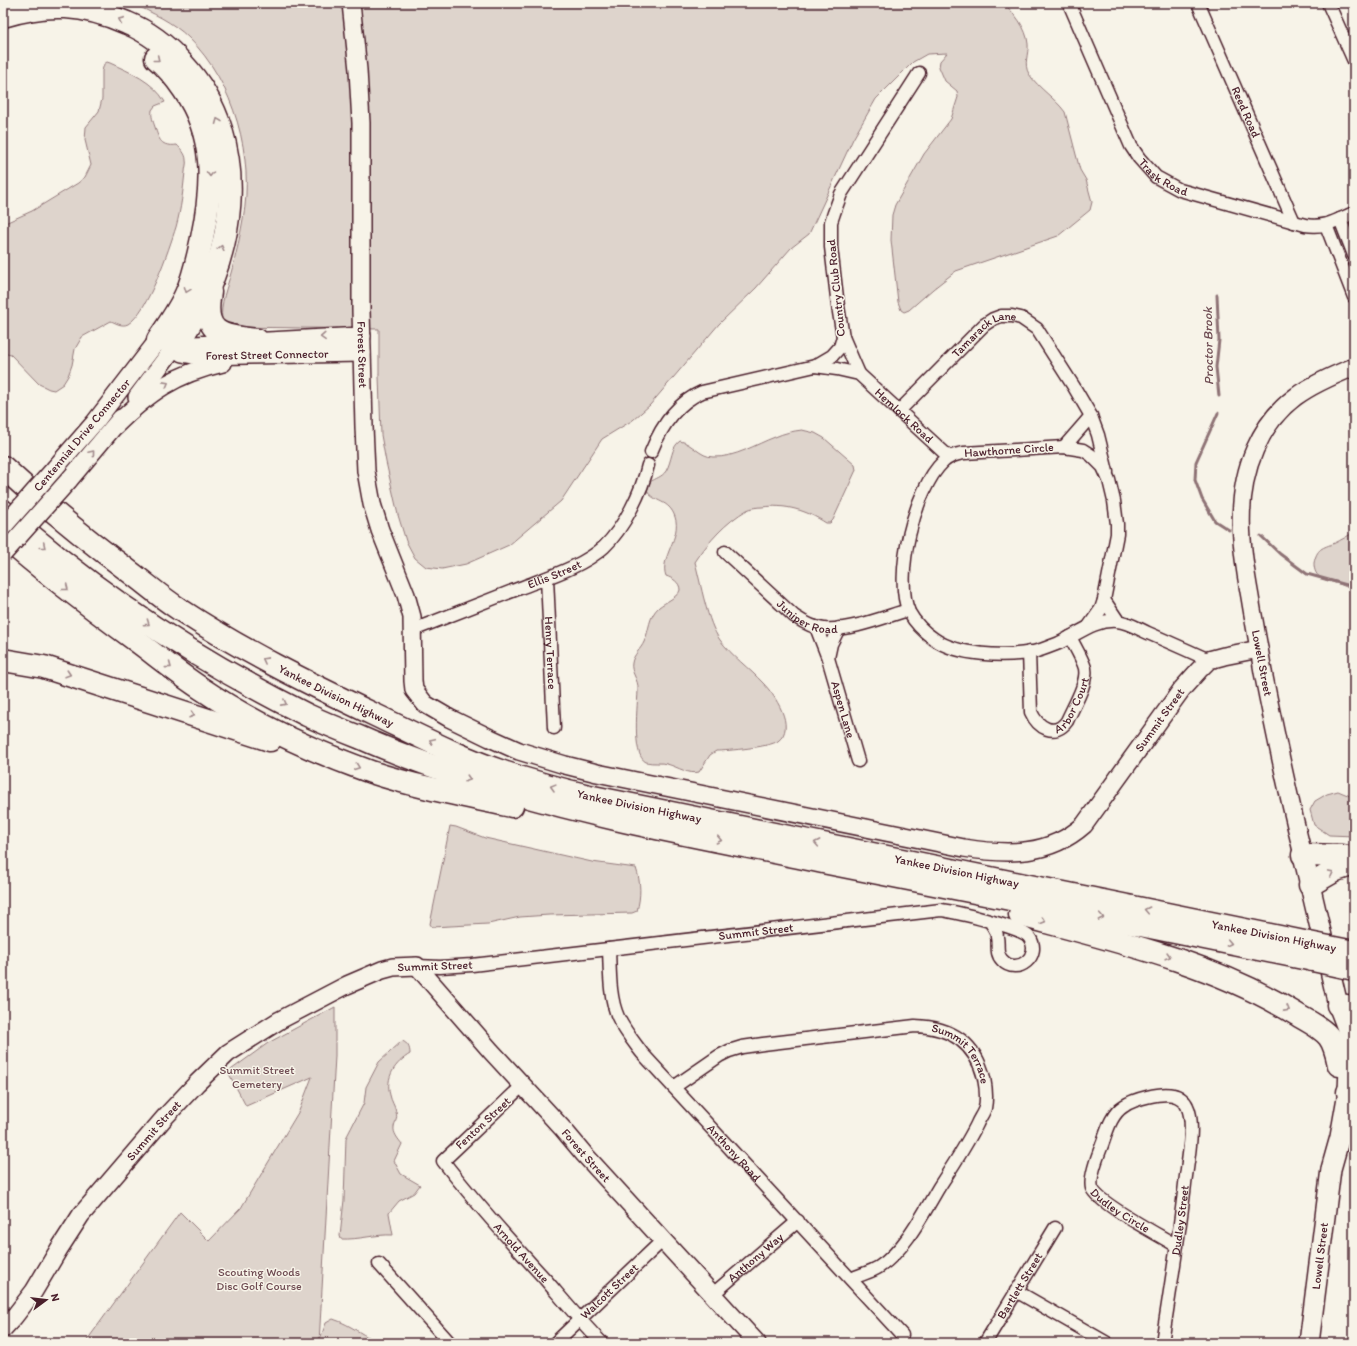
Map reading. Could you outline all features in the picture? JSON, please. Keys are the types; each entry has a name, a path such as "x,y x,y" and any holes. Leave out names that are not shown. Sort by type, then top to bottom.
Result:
{"highway":[{"path":"3,16 16,12 54,7 92,10 114,18 148,34 163,44 189,70 201,86 218,121 225,140 228,163 230,188 228,213 208,305 210,321 214,328 222,334 263,348"},
{"path":"3,31 31,23 49,21 96,27 122,36 142,47 161,62 177,79 190,98 200,118 207,140 210,165 208,212 187,293 166,343"},
{"path":"166,343 186,331 202,304 214,274"},
{"name":"Yankee Division Highway","path":"3,467 20,484 84,538 178,608 210,629 328,692 460,755 503,772 547,786 593,797 1311,952 1354,969"},
{"name":"Yankee Division Highway","path":"3,511 68,566 154,627 220,668 309,716 450,773 493,787 548,802 680,832 843,866 1311,952 1354,952"},
{"path":"3,536 31,561 89,606 203,690 242,714 286,737 334,758 372,772 410,783 524,808 680,832"},
{"path":"3,652 296,749 334,758"},
{"path":"3,660 44,666"},
{"path":"1303,855 1343,856 1354,859"},
{"path":"1310,885 1336,870 1354,864"},
{"path":"843,866 1170,957 1211,972 1263,996 1322,1030 1328,1035 1334,1045 1339,1065"}],"main road":[{"name":"Lowell Street","path":"1303,855 1310,885 1346,1006 1350,1042 1352,1094 1347,1133 1331,1169"},
{"name":"Lowell Street","path":"1309,1343 1331,1169 1330,1149 1346,1006"}],"street":[{"name":"Forest Street","path":"351,3 358,70 361,123 360,232 364,452 369,487 380,530 406,595 412,617 413,681 414,690 419,697"},
{"name":"Trask Road","path":"1069,3 1132,146 1139,158 1156,177 1193,195 1294,222 1317,226 1326,225 1354,213"},
{"name":"Reed Road","path":"1198,3 1294,222"},
{"path":"1328,3 1354,62"},
{"name":"Country Club Road","path":"652,452 658,435 667,421 694,395 815,366 836,352 843,337 831,247 831,222 842,194 919,73"},
{"path":"1340,219 1354,255"},
{"path":"1326,225 1354,297"},
{"name":"Tamarack Lane","path":"899,411 976,332 993,319 1001,316 1021,318 1037,330 1091,416 1098,435 1109,480"},
{"name":"Forest Street Connector","path":"263,348 362,336"},
{"name":"Hemlock Road","path":"843,337 859,374 949,457"},
{"name":"Forest Street Connector","path":"166,343 362,353"},
{"name":"Centennial Drive Connector","path":"3,554 115,426 166,360 166,343"},
{"name":"Centennial Drive Connector","path":"3,527 166,343"},
{"path":"115,426 136,405 153,391 190,372 206,366 236,360 263,348"},
{"name":"Hemlock Road","path":"815,366 859,374"},
{"name":"Lowell Street","path":"1303,855 1280,759 1244,561 1241,533 1242,497 1245,479 1255,448 1276,414 1294,397 1318,382 1354,367"},
{"path":"1064,447 1091,416"},
{"name":"Hawthorne Circle","path":"1090,626 1101,609 1104,600 1117,524 1116,508 1109,480 1103,467 1091,455 1083,450 1064,447 957,454 949,457 937,467 920,500 910,530 904,570 904,592 908,610 915,622 925,633 935,640 955,649 997,654 1041,650 1090,626 1103,622 1118,621 1209,660"},
{"name":"Ellis Street","path":"413,630 548,578 579,564 603,548 613,538 634,505 644,481 648,465"},
{"name":"Juniper Road","path":"725,552 794,616 802,622 816,627 824,629 850,626 908,610"},
{"name":"Henry Terrace","path":"548,578 554,728"},
{"path":"1104,600 1118,621"},
{"name":"Aspen Lane","path":"816,627 828,658 858,761"},
{"path":"828,658 831,644 839,628"},
{"name":"Arbor Court","path":"1029,652 1031,712 1034,719 1045,728 1058,729 1063,727 1067,721 1085,681 1086,674 1070,637"},
{"path":"1209,660 1259,649"},
{"name":"Summit Street","path":"1084,825 1182,689 1209,660"},
{"name":"Yankee Division Highway","path":"419,697 431,708 490,738 519,751 565,765 597,773 964,848 1002,852 1019,852 1037,849 1066,839 1084,825"},
{"name":"Summit Street","path":"3,1329 34,1291 81,1215 165,1117 228,1053 280,1020 347,985 382,970 393,967 472,966 934,910 955,912 991,923"},
{"name":"Anthony Road","path":"609,949 612,988 617,1015 622,1025 642,1053 902,1335"},
{"name":"Forest Street","path":"417,966 491,1051 757,1343"},
{"name":"Summit Terrace","path":"674,1087 719,1056 729,1051 763,1044 915,1026 928,1026 941,1029 952,1033 962,1040 978,1060 982,1071 987,1094 985,1109 912,1233 892,1255 878,1267 851,1279"},
{"name":"Fenton Street","path":"443,1161 523,1085"},
{"name":"Dudley Circle","path":"1177,1246 1104,1201 1092,1190 1091,1182 1097,1156 1116,1112 1130,1102 1160,1095 1174,1095 1181,1099"},
{"name":"Dudley Street","path":"1162,1343 1177,1246 1191,1131 1187,1106 1181,1099"},
{"name":"Arnold Avenue","path":"443,1161 503,1233 602,1343"},
{"name":"Anthony Way","path":"713,1294 798,1222"},
{"name":"Bartlett Street","path":"985,1343 1055,1228"},
{"name":"Walcott Street","path":"555,1343 663,1240"},
{"path":"379,1264 450,1343"},
{"path":"1016,1292 1107,1343"}],"green space":[{"path":"132,3 1002,3 1007,6 1019,21 1025,32 1028,44 1026,66 1029,74 1065,112 1080,170 1086,180 1092,202 1090,210 1058,236 956,271 909,310 904,312 901,310 898,302 891,240 892,215 895,205 924,154 951,119 958,97 957,91 945,81 939,67 940,61 947,53 927,54 913,62 876,99 853,139 809,234 791,248 756,288 719,324 650,405 633,420 602,439 561,501 509,545 466,564 442,569 426,567 415,558 406,541 398,515 386,462 381,435 379,329 232,327 222,320 223,302 238,246 246,196 246,171 243,147 237,122 229,99 218,76 205,56 183,32 155,14"},
{"path":"107,62 141,78 155,89 165,102 155,106 152,110 152,116 158,136 162,142 167,145 177,145 185,156 186,163 182,200 176,227 168,250 157,279 143,307 136,317 126,325 117,324 111,321 82,337 75,349 68,376 63,384 54,390 39,384 11,355 3,353 3,224 32,211 78,183 85,177 91,165 85,140 86,127 99,111 102,99 102,71 104,64"},
{"path":"802,430 815,433 824,438 855,465 856,470 833,520 830,523 826,523 803,511 787,507 756,507 747,510 725,526 695,562 708,613 715,632 735,657 768,688 778,702 785,719 783,735 778,741 758,747 716,751 710,755 699,772 695,773 687,772 665,763 646,762 641,757 638,750 636,728 638,686 632,670 632,663 634,657 644,642 655,611 677,595 680,590 679,585 673,579 666,576 665,569 665,562 676,532 675,517 669,507 653,498 647,491 650,482 661,476 666,471 673,450 680,441 688,444 704,455 721,457 745,450 782,434"},
{"path":"1354,532 1354,592 1345,586 1328,581 1318,576 1314,563 1317,554 1321,549"},
{"path":"1338,791 1350,796 1354,804 1354,836 1329,835 1314,825 1310,810 1315,801 1327,794"},
{"path":"450,826 485,838 592,862 636,868 640,890 637,911 632,913 520,917 488,924 432,927 430,924"},
{"name":"Scouting Woods Disc Golf Course","path":"335,1007 335,1056 319,1343 85,1343 180,1212 209,1241 241,1208 299,1111 312,1077 246,1106 228,1072 268,1043"},
{"path":"402,1041 408,1046 410,1054 392,1071 389,1082 391,1097 397,1114 394,1131 402,1144 394,1161 401,1174 420,1185 414,1193 399,1201 389,1213 393,1235 341,1239 346,1138 364,1103 366,1087 379,1062"},
{"path":"333,1319 346,1324 369,1338 381,1343 322,1343 320,1339 326,1323"}],"waterway":[{"name":"Proctor Brook","path":"1217,295 1219,340 1216,367 1219,396"},
{"name":"Proctor Brook","path":"1218,413 1196,462 1195,480 1202,499 1215,521 1229,530"},
{"name":"Proctor Brook","path":"1261,536 1280,554 1307,574 1354,587"}],"park label":[{"name":"Summit Street Cemetery","path":"257,1077"}]}
